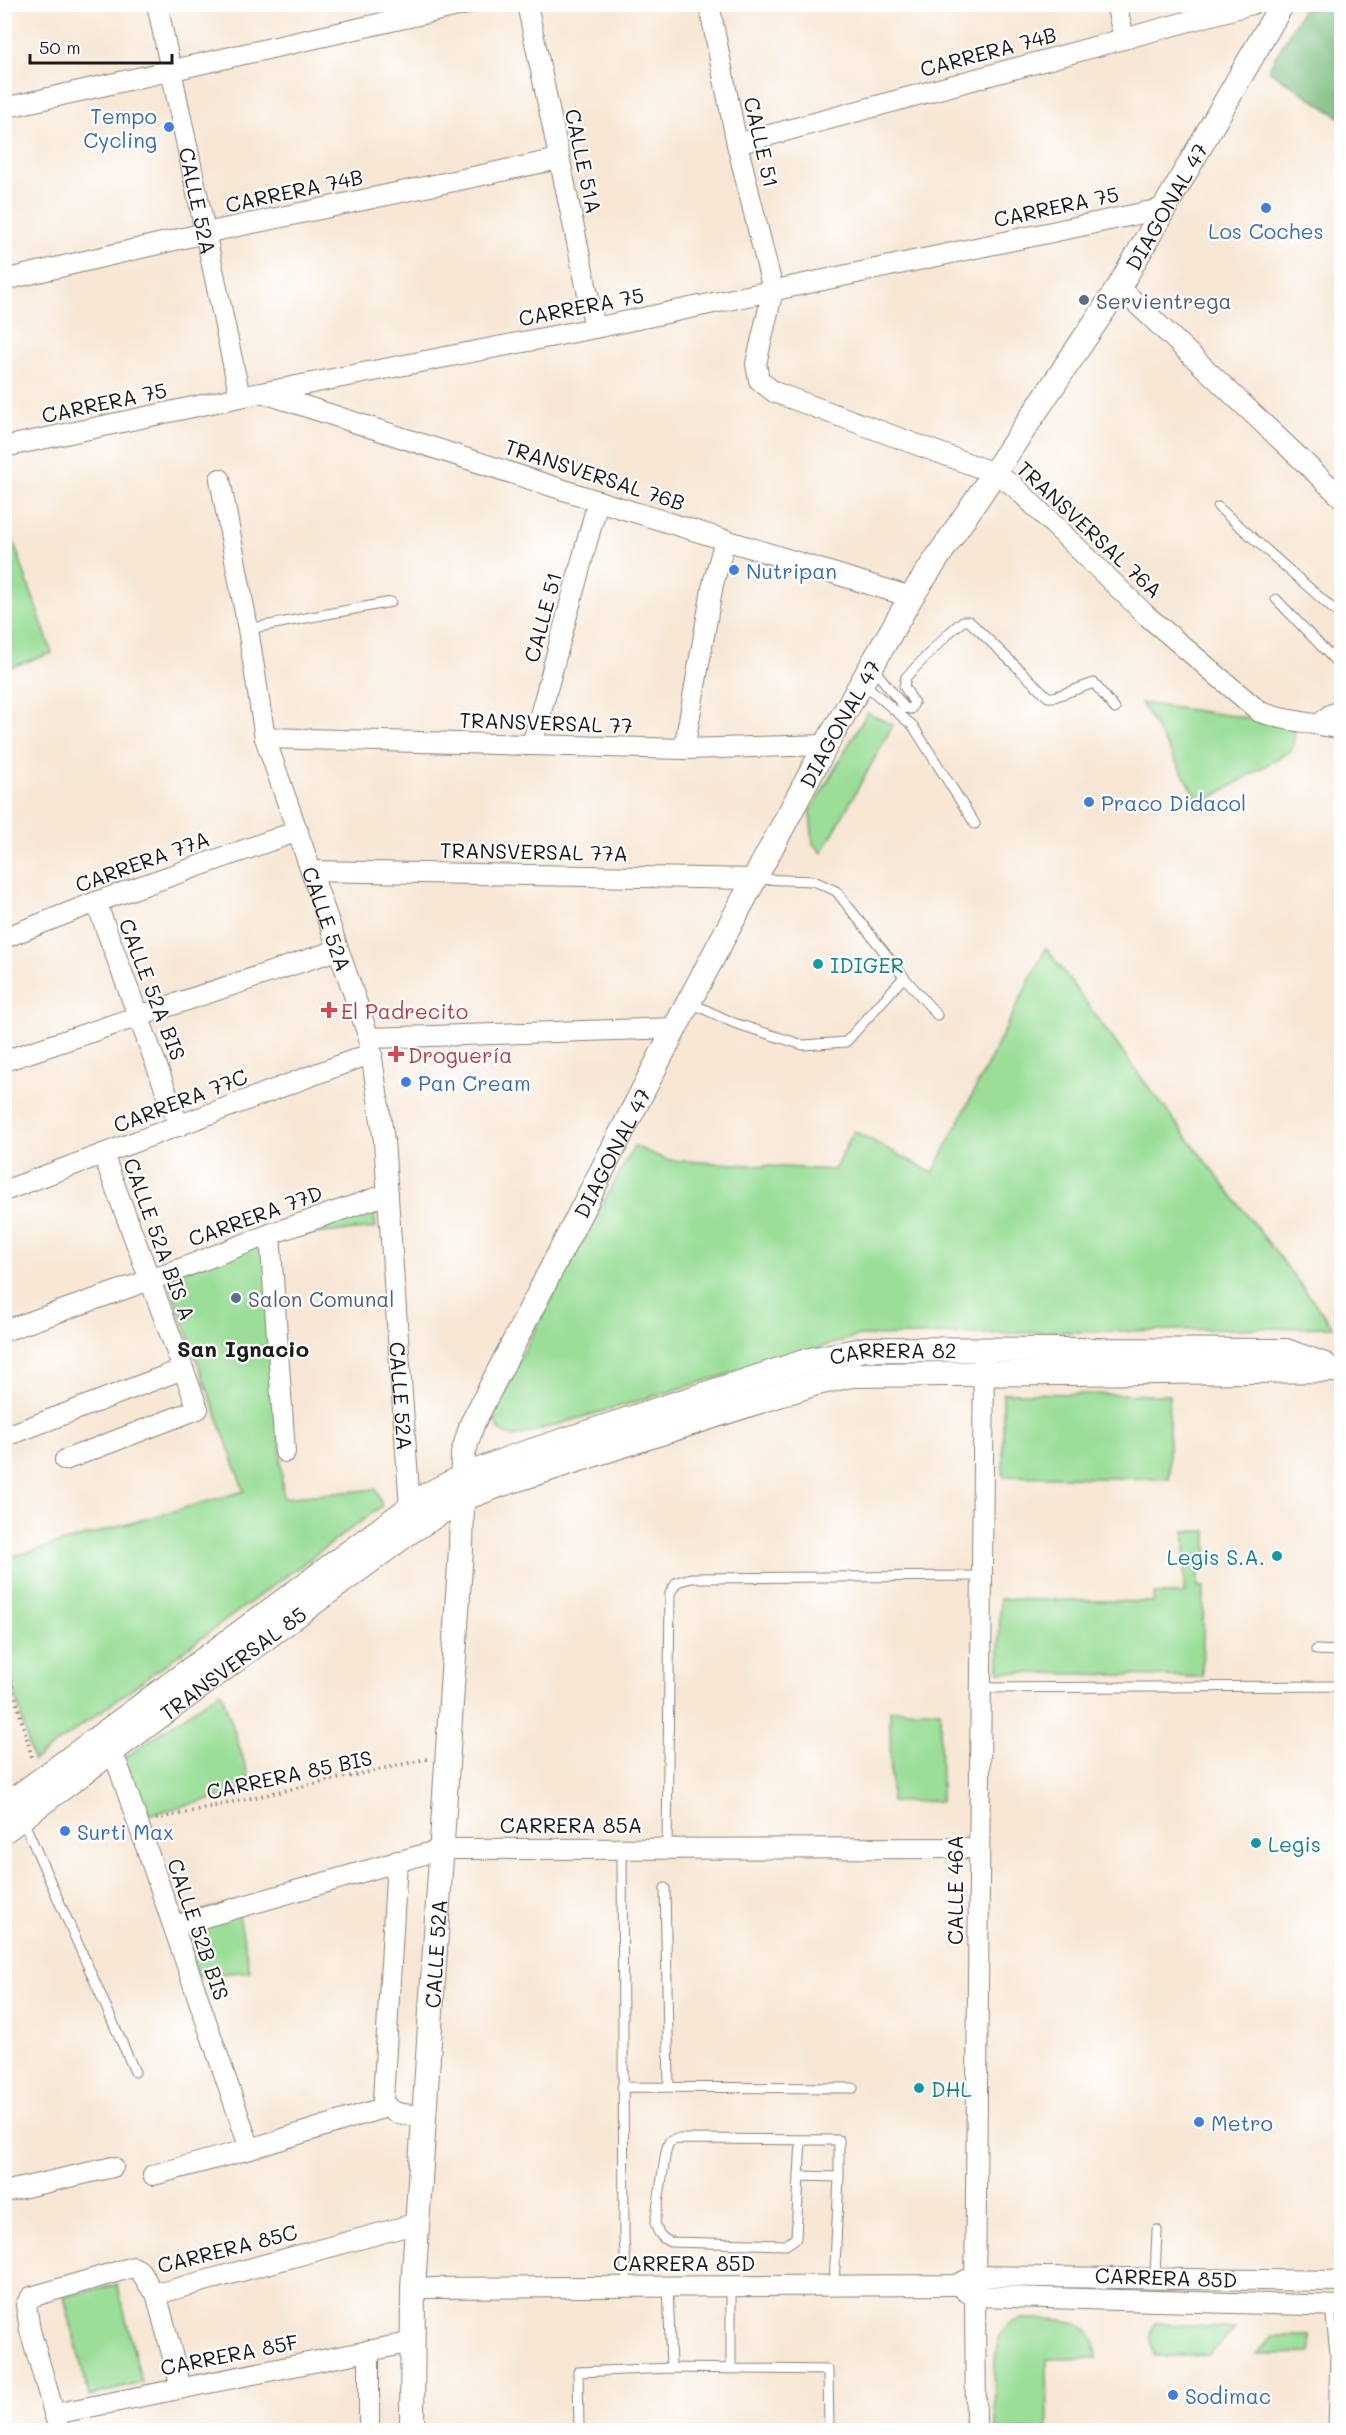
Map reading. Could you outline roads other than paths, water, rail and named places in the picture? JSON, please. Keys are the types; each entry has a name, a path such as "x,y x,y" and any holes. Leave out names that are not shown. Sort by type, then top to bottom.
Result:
{"street":[{"name":"CALLE 52A","path":"157,4 240,397"},
{"path":"4,108 467,4"},
{"name":"CALLE 51A","path":"527,4 595,328"},
{"name":"CALLE 51","path":"709,4 737,144 773,290"},
{"path":"1116,4 1124,38"},
{"name":"CARRERA 74B","path":"737,144 1252,4"},
{"name":"DIAGONAL 47","path":"462,1488 463,1454 472,1424 689,1002 826,745 911,597 1119,287 1282,4"},
{"name":"CARRERA 74B","path":"4,280 205,233 560,159"},
{"name":"CARRERA 75","path":"4,447 240,397 595,328 1166,208"},
{"path":"1119,287 1341,498"},
{"name":"TRANSVERSAL 76A","path":"773,290 756,364 759,380 774,392 994,473 1014,486 1146,615 1260,712 1341,729"},
{"name":"TRANSVERSAL 76B","path":"265,393 598,501 911,597"},
{"name":"CALLE 52A","path":"220,479 248,629 265,738 371,1046 384,1141 410,1508"},
{"name":"CALLE 51","path":"532,746 598,501"},
{"path":"684,749 713,584 725,540"},
{"path":"1320,724 1330,715 1341,710"},
{"name":"TRANSVERSAL 77","path":"265,738 684,749 826,745"},
{"name":"CARRERA 77A","path":"4,938 96,902 297,831"},
{"name":"TRANSVERSAL 77A","path":"312,871 755,879"},
{"name":"CALLE 52A BIS","path":"96,902 179,1126"},
{"path":"4,1061 337,950"},
{"name":"CARRERA 77C","path":"4,1191 179,1126 371,1046 675,1029"},
{"name":"CALLE 52A BIS A","path":"65,1460 198,1409 103,1154"},
{"name":"CARRERA 77D","path":"4,1331 150,1280 270,1234 388,1194"},
{"path":"270,1234 285,1452"},
{"name":"CARRERA 82","path":"462,1488 524,1454 821,1357 866,1349 1286,1351 1340,1370"},
{"name":"CALLE 46A","path":"976,2430 978,1848 984,1350"},
{"path":"4,1437 183,1369"},
{"name":"CARRERA 82","path":"462,1488 525,1476 813,1384 842,1377 879,1373 983,1375 1340,1370"},
{"name":"TRANSVERSAL 85","path":"11,1814 40,1781 438,1487 462,1488"},
{"name":"CALLE 52A","path":"412,2430 413,2288 461,1549 462,1488"},
{"name":"TRANSVERSAL 85","path":"11,1814 111,1752 408,1533 462,1488"},
{"name":"CALLE 52B BIS","path":"111,1752 119,1768 250,2149"},
{"name":"CARRERA 85A","path":"174,1926 442,1849 978,1848"},
{"path":"397,1861 383,2100 392,2112 424,2116"},
{"path":"153,2175 250,2149 386,2107"},
{"path":"4,2192 113,2167"},
{"name":"CARRERA 85C","path":"56,2422 30,2330 26,2305 31,2297 132,2267 142,2273 150,2290 156,2293 417,2223"},
{"name":"CARRERA 85D","path":"413,2288 955,2285 975,2276 1341,2281"},
{"name":"CARRERA 85D","path":"955,2285 975,2296 1336,2306"},
{"path":"156,2293 181,2388"},
{"name":"CARRERA 85F","path":"56,2422 181,2388 413,2342"},
{"path":"369,2350 369,2430"}],"lane":[{"path":"1218,507 1341,617"},
{"path":"1276,599 1341,668"},
{"path":"248,629 391,602"},
{"path":"867,674 906,708 911,709 914,703 904,686 906,677 951,631 963,621 969,621 1048,696 1054,697 1094,683 1115,709"},
{"path":"867,674 913,726 975,824"},
{"path":"755,879 814,881 836,891 937,1015"},
{"path":"689,1002 734,1023 803,1045 846,1042 904,977"},
{"path":"667,1848 670,1593 676,1582 691,1578 981,1576"},
{"path":"1316,1650 1341,1651"},
{"path":"980,1688 1341,1686"},
{"path":"11,1814 135,2072"},
{"path":"622,1848 622,2087 627,2286"},
{"path":"665,1888 669,2086"},
{"path":"622,2087 853,2088"},
{"path":"801,2140 796,2238 786,2245 670,2242 662,2238 655,2223 669,2142 676,2139 839,2140 834,2287"},
{"path":"799,2176 838,2177"},
{"path":"1155,2278 1157,2230"},
{"path":"731,2285 731,2368"},
{"path":"668,2286 671,2368"},
{"path":"1333,2430 1338,2400 1335,2354 1336,2306"},
{"path":"579,2430 578,2372 731,2368 828,2370 829,2430"}],"place":[{"name":"Tempo Cycling","path":"169,127"},
{"name":"Los Coches","path":"1266,208"},
{"name":"Servientrega","path":"1084,300"},
{"name":"Nutripan","path":"734,570"},
{"name":"Praco Didacol","path":"1089,802"},
{"name":"IDIGER","path":"818,964"},
{"name":"El Padrecito","path":"329,1010"},
{"name":"Droguería","path":"396,1054"},
{"name":"Pan Cream","path":"406,1082"},
{"name":"Salon Comunal","path":"236,1298"},
{"name":"Legis S.A.","path":"1277,1556"},
{"name":"Surti Max","path":"65,1831"},
{"name":"Legis","path":"1256,1843"},
{"name":"DHL","path":"919,2088"},
{"name":"Metro","path":"1199,2122"},
{"name":"Sodimac","path":"1173,2395"}],"district":[{"name":"San Ignacio","path":"243,1348"}]}
